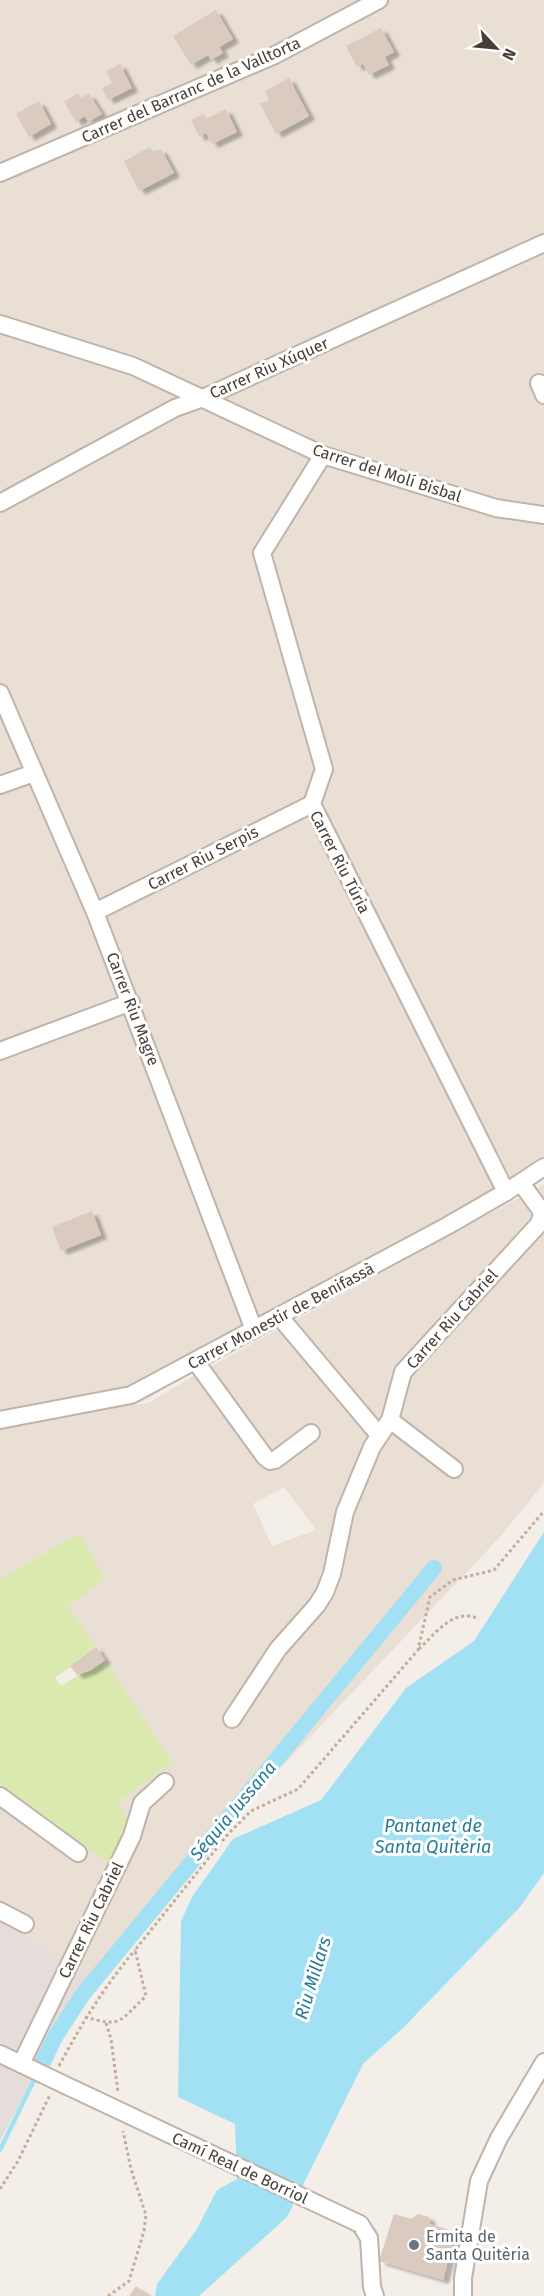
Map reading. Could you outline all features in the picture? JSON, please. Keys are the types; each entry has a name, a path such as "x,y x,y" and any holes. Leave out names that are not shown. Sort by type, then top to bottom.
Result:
{"street":[{"name":"Carrer del Barranc de la Valltorta","path":"0,173 275,55 379,0"},
{"name":"Carrer Riu Xúquer","path":"0,503 175,408 203,398 544,243"},
{"name":"Carrer del Molí Bisbal","path":"0,324 133,366 323,455 496,508 544,515"},
{"name":"Carrer Riu Túria","path":"323,455 262,553 324,769 312,804 506,1192"},
{"name":"Carrer Riu Magre","path":"0,693 95,912 254,1330"},
{"path":"0,785 34,773"},
{"name":"Carrer Riu Serpis","path":"95,912 312,804"},
{"path":"0,1051 130,1002"},
{"name":"Carrer Monestir de Benifassà","path":"0,1420 131,1395 196,1362 506,1192 544,1167"},
{"name":"Carrer Riu Cabriel","path":"232,1719 278,1649 317,1605 325,1592 332,1574 345,1512 379,1435 390,1420 400,1381 409,1364 538,1225 542,1216 540,1209 521,1183"},
{"path":"279,1316 379,1435"},
{"path":"196,1362 270,1461 275,1460 311,1433"},
{"path":"390,1420 454,1469"},
{"name":"Carrer Riu Cabriel","path":"21,2064 132,1836 142,1803 165,1782"},
{"path":"0,1796 78,1853"},
{"path":"0,1911 25,1924"},
{"name":"Camí Real de Borriol","path":"0,2054 360,2224 369,2238 372,2287 375,2296"},
{"path":"463,2296 463,2278 479,2181 499,2138 544,2062"},
{"path":"450,2296 463,2278"}],"path":[{"path":"418,1650 430,1597 453,1580 494,1570 544,1511"},
{"path":"0,2189 18,2161 59,2082 85,2017 108,1982 228,1834 251,1811 298,1788 418,1650 453,1618 462,1615 479,1619"},
{"path":"85,2017 106,2023 118,2022 146,1996 135,1950"},
{"path":"106,2023 111,2039 119,2102"},
{"path":"108,2296 129,2281 144,2230 146,2215 131,2169 122,2124"}],"shaded area":[{"path":"0,0 544,0 544,1163 137,1405 150,1402 195,1375 544,1184 544,1483 500,1537 157,1898 79,1989 88,1975 0,1923 0,1784 61,1829 118,1803 172,1762 68,1606 79,1533 0,1579","holes":["284,1487 316,1530 272,1546 253,1504"]},
{"path":"0,1923 88,1975 0,2141"}],"green space":[{"path":"79,1533 105,1579 68,1606 96,1647 55,1678 61,1686 105,1660 172,1762 118,1803 129,1822 109,1863 0,1784 0,1579"}],"water":[{"name":"Pantanet de Santa Quitèria","path":"544,1532 544,1873 520,1907 404,2027 363,2064 287,2217 199,2296 155,2296 157,2284 197,2229 217,2190 237,2179 235,2124 178,2097 181,1921 192,1897 233,1839 321,1800 406,1688 474,1641"}],"building":[{"path":"216,10 233,39 219,47 223,53 211,60 208,55 191,65 173,36"},
{"path":"381,28 394,52 385,57 389,65 369,75 363,64 357,67 346,46"},
{"path":"120,64 132,88 108,100 102,88 112,83 106,71"},
{"path":"289,78 309,116 276,134 260,104 269,100 265,91"},
{"path":"78,93 81,98 89,94 102,114 88,122 85,116 76,122 64,102"},
{"path":"39,101 51,124 29,137 16,114"},
{"path":"226,109 237,132 212,144 206,133 199,137 191,120 204,114 206,119"},
{"path":"150,147 153,153 161,149 174,173 139,191 124,161"},
{"path":"92,1211 101,1235 61,1251 52,1227"},
{"path":"96,1647 105,1660 91,1670 77,1675 70,1666"},
{"path":"394,2214 411,2219 418,2214 429,2217 430,2224 455,2232 443,2280 379,2261"},
{"path":"136,2286 150,2296 129,2296"}],"waterway":[{"name":"Séquia Jussana","path":"43,2062 55,2037 83,1994 434,1568"},
{"name":"Séquia Jussana","path":"0,2150 34,2080"}],"place":[{"name":"Ermita de Santa Quitèria","path":"414,2245"}],"water label":[{"name":"Riu Millars","path":"313,1978"}]}
